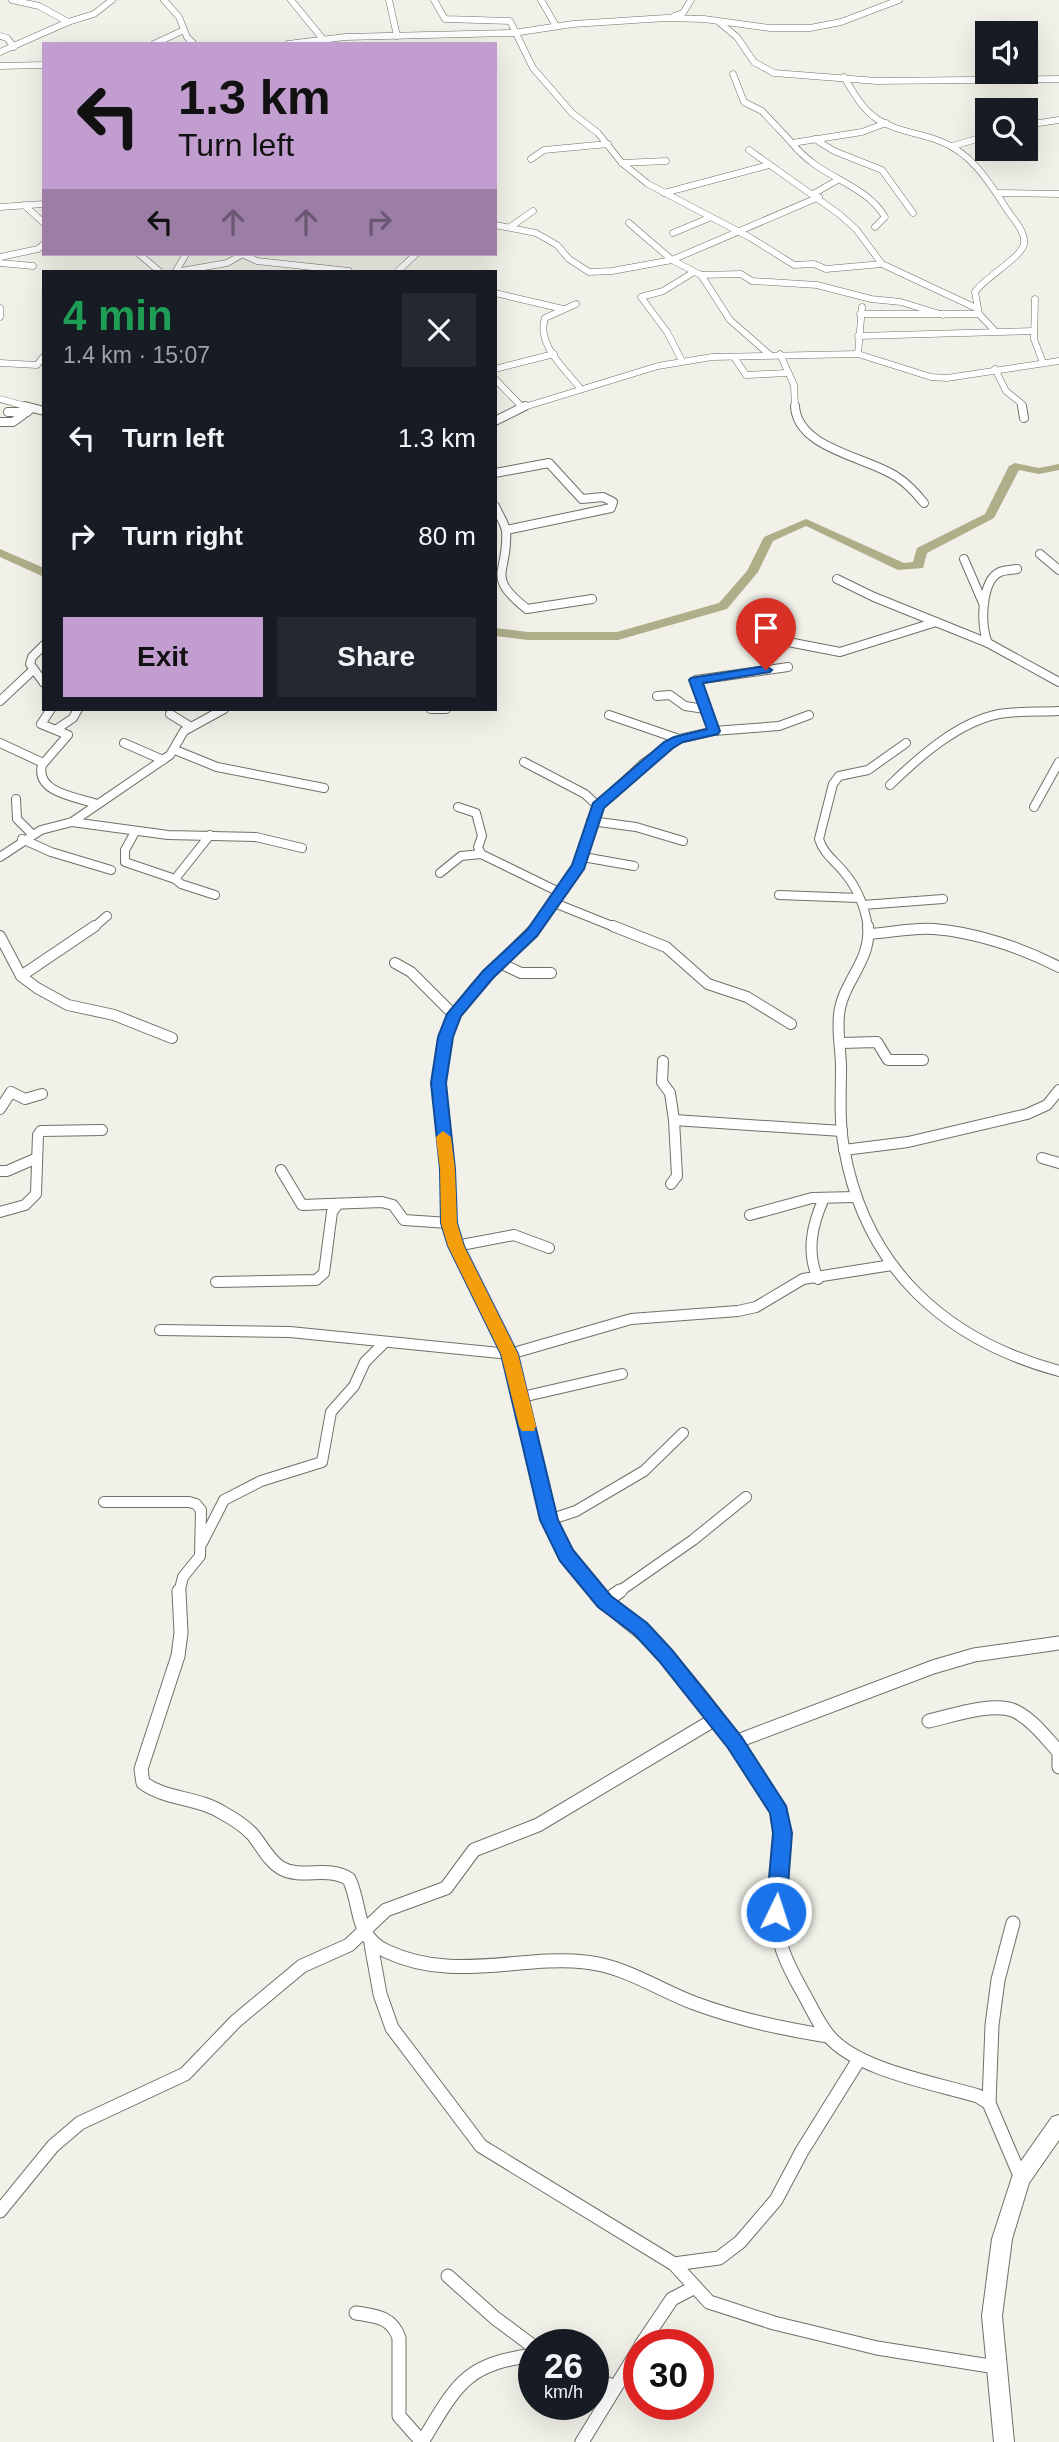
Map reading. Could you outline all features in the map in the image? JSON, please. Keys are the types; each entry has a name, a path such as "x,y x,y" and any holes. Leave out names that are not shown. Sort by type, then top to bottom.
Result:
{"street":[{"path":"12,0 33,4 45,9 56,19 68,22"},
{"path":"0,52 68,22 94,14 112,0"},
{"path":"164,0 179,17 193,42"},
{"path":"291,0 322,38"},
{"path":"389,0 397,36"},
{"path":"434,0 445,19 507,20 533,68 572,113 608,144 622,163 664,193 739,232 794,265 814,264 826,269 882,264"},
{"path":"541,0 556,26"},
{"path":"666,18 683,13 691,0"},
{"path":"299,42 322,38 513,33 556,26 666,18 770,28 824,26 899,0"},
{"path":"718,21 740,41 751,61 766,71 894,81 1059,79"},
{"path":"157,42 184,30"},
{"path":"0,36 8,38 14,47"},
{"path":"430,36 430,42"},
{"path":"0,66 42,65"},
{"path":"733,74 744,102 762,111 812,165 836,181 858,191 882,211 885,217 875,227"},
{"path":"844,77 861,104 886,123 953,146 972,161 997,194 1024,238 1024,244 1013,259 994,270 977,288 977,311"},
{"path":"1038,123 1059,120"},
{"path":"792,143 862,132 886,123"},
{"path":"815,139 834,151 882,170 913,213"},
{"path":"953,146 975,140"},
{"path":"531,159 544,150 608,144"},
{"path":"749,150 816,196 856,229 882,264 977,311 995,331"},
{"path":"622,163 666,161"},
{"path":"664,193 769,165"},
{"path":"497,225 529,230 548,240 589,272 612,271 672,260 816,196 836,181"},
{"path":"997,194 1059,194"},
{"path":"0,207 42,204"},
{"path":"24,205 42,221"},
{"path":"510,227 533,211"},
{"path":"673,233 709,218"},
{"path":"629,223 672,260 698,273 741,274 752,281 788,285 811,284 864,298 901,302 943,315"},
{"path":"0,257 38,249 42,246"},
{"path":"141,256 157,270"},
{"path":"186,270 227,263 239,256"},
{"path":"246,256 257,261 299,269 324,270"},
{"path":"399,270 414,256"},
{"path":"0,263 33,266"},
{"path":"698,273 720,309 732,319 744,337 775,354 795,388 796,415 807,431 827,444 884,469 914,488 924,503"},
{"path":"682,361 672,341 641,297 663,291 698,273"},
{"path":"497,293 563,309"},
{"path":"858,354 860,314 864,298"},
{"path":"1035,299 1037,318 1034,346 1043,363"},
{"path":"576,304 545,318 542,324 544,341 580,388"},
{"path":"0,308 0,317"},
{"path":"860,314 943,315 977,311"},
{"path":"858,336 1034,331"},
{"path":"497,368 554,354"},
{"path":"497,420 522,407 580,388 682,361 775,354 858,354 939,378 1059,361"},
{"path":"734,357 746,375 787,373"},
{"path":"0,363 37,365 42,359"},
{"path":"996,369 1006,391 1023,404 1024,418"},
{"path":"497,381 522,407"},
{"path":"0,399 29,410"},
{"path":"1,422 13,422 29,410"},
{"path":"8,412 42,411"},
{"path":"497,473 549,463 582,499 603,497 613,502 611,508 506,530"},
{"path":"497,510 506,530 500,580 503,588 523,608 592,598"},
{"path":"1040,554 1059,570"},
{"path":"964,559 977,585 980,600 984,603"},
{"path":"988,643 984,638 984,603 988,597 988,585 999,572 1017,569"},
{"path":"837,579 988,643 1059,682"},
{"path":"783,641 840,652 936,622"},
{"path":"42,647 32,657 30,664 42,681"},
{"path":"714,731 696,680 788,667"},
{"path":"1,700 33,670"},
{"path":"657,696 670,695 685,706 705,709"},
{"path":"50,711 41,724 66,732 67,738 41,762 40,776 47,787 96,804"},
{"path":"57,729 73,718 77,711"},
{"path":"890,785 920,756 956,734 968,723 1000,714 1059,711"},
{"path":"72,821 176,750 184,731 211,712"},
{"path":"170,714 191,727"},
{"path":"609,715 679,739"},
{"path":"809,715 779,726 714,731 679,739 644,763 598,806 591,821 583,857 532,933 500,963 454,1014 446,1037 439,1083 448,1169 449,1223 456,1246 510,1354 549,1520 566,1555 604,1602 640,1629 717,1718 779,1812 783,1833 776,1912 778,1936 786,1962 828,2036 858,2061 978,2096 989,2103"},
{"path":"0,743 41,762"},
{"path":"124,743 163,760"},
{"path":"906,743 868,770 842,774 833,784 819,839 821,848 847,875 861,902 869,934 866,958 845,989 838,1016 844,1150 856,1197 892,1265 934,1311 953,1327 1012,1359 1059,1371"},
{"path":"176,750 216,767 324,788"},
{"path":"524,762 585,794 598,806"},
{"path":"1034,807 1059,762"},
{"path":"16,799 17,819 27,836 51,852 111,870"},
{"path":"458,807 476,813 482,836 478,847 481,854"},
{"path":"0,857 27,836 55,824 72,821 135,832 256,837 302,848"},
{"path":"591,821 636,827 682,841"},
{"path":"135,832 125,850 125,862 215,895"},
{"path":"175,879 210,835"},
{"path":"440,873 461,856 481,854 556,897 666,947 702,980 718,989 747,996 791,1024"},
{"path":"583,857 634,866"},
{"path":"779,895 861,902 943,899"},
{"path":"21,976 82,937 107,916"},
{"path":"869,934 932,929 959,933 1045,960 1059,967"},
{"path":"0,936 21,976 37,988 68,1005 114,1015 172,1038"},
{"path":"396,963 411,972 454,1014"},
{"path":"500,963 521,973 551,973"},
{"path":"841,1042 877,1042 888,1059 923,1060"},
{"path":"663,1061 662,1082 670,1093 674,1120 677,1176 671,1184"},
{"path":"844,1150 908,1143 1027,1114 1047,1105 1059,1090"},
{"path":"0,1109 11,1092 25,1099 42,1094"},
{"path":"674,1120 842,1130"},
{"path":"0,1212 15,1210 32,1201 36,1194 38,1135 44,1129 102,1130"},
{"path":"1042,1157 1059,1163"},
{"path":"0,1171 7,1171 37,1158"},
{"path":"281,1170 302,1205 382,1202 393,1205 404,1220 449,1223"},
{"path":"750,1215 794,1202 856,1197"},
{"path":"818,1279 812,1267 810,1249 817,1212 824,1198"},
{"path":"216,1282 316,1280 324,1273 332,1212 337,1205"},
{"path":"456,1246 514,1235 549,1248"},
{"path":"160,1330 290,1332 510,1354 631,1319 738,1311 756,1307 803,1279 818,1279 892,1265"},
{"path":"201,1546 224,1500 261,1481 322,1462 331,1412 354,1386 365,1362 385,1342"},
{"path":"522,1397 622,1374"},
{"path":"549,1520 576,1511 644,1471 683,1433"},
{"path":"604,1602 682,1548 746,1497"},
{"path":"104,1502 196,1504 201,1510 198,1562 184,1574 180,1583 181,1641 141,1769 143,1783 152,1791 218,1810 248,1830 280,1868 295,1872 341,1873 348,1879 380,1994 393,2028 425,2076 481,2146 674,2264 709,2302 774,2323 877,2348 996,2367"},
{"path":"735,1742 933,1667 974,1655 1059,1643"},
{"path":"929,1721 1011,1709 1022,1716 1059,1752 1059,1767"},
{"path":"0,2211 53,2146 80,2123 185,2074 267,1993 302,1966 366,1938 386,1910 446,1888 474,1850 538,1825 717,1718"},
{"path":"1013,1923 998,1980 992,2025 989,2103 1021,2178"},
{"path":"366,1938 412,1960 458,1966 593,1962 627,1970 692,2003 742,2019 828,2036"},
{"path":"674,2264 719,2258 740,2242 776,2200 802,2151 858,2061"},
{"path":"1004,2442 992,2316 1002,2239 1021,2178 1059,2124"},
{"path":"447,2276 518,2335"},
{"path":"652,2329 672,2299 695,2287"},
{"path":"356,2313 387,2319 396,2326 399,2338 399,2416 422,2442 468,2373 480,2366 518,2358"},
{"path":"582,2442 623,2374"},
{"path":"609,2385 615,2387"}],"waterway":[{"path":"497,632 528,636 618,636 723,606 752,572 768,539 806,522 902,567 919,565 921,551 990,516 1015,466 1039,471 1059,467"},
{"path":"0,553 42,572"}],"slow traffic":[{"path":"443,1137 448,1169 449,1223 456,1246 510,1354 528,1426"}],"route":[{"path":"766,670 696,680 695,684 714,731 679,739 668,745 644,763 598,806 591,821 588,843 579,866 532,933 476,987 454,1014 446,1037 439,1083 448,1169 449,1223 456,1246 510,1354 549,1520 566,1555 583,1577 604,1602 640,1629 666,1655 735,1742 771,1795 779,1812 783,1833 776,1912"}]}
